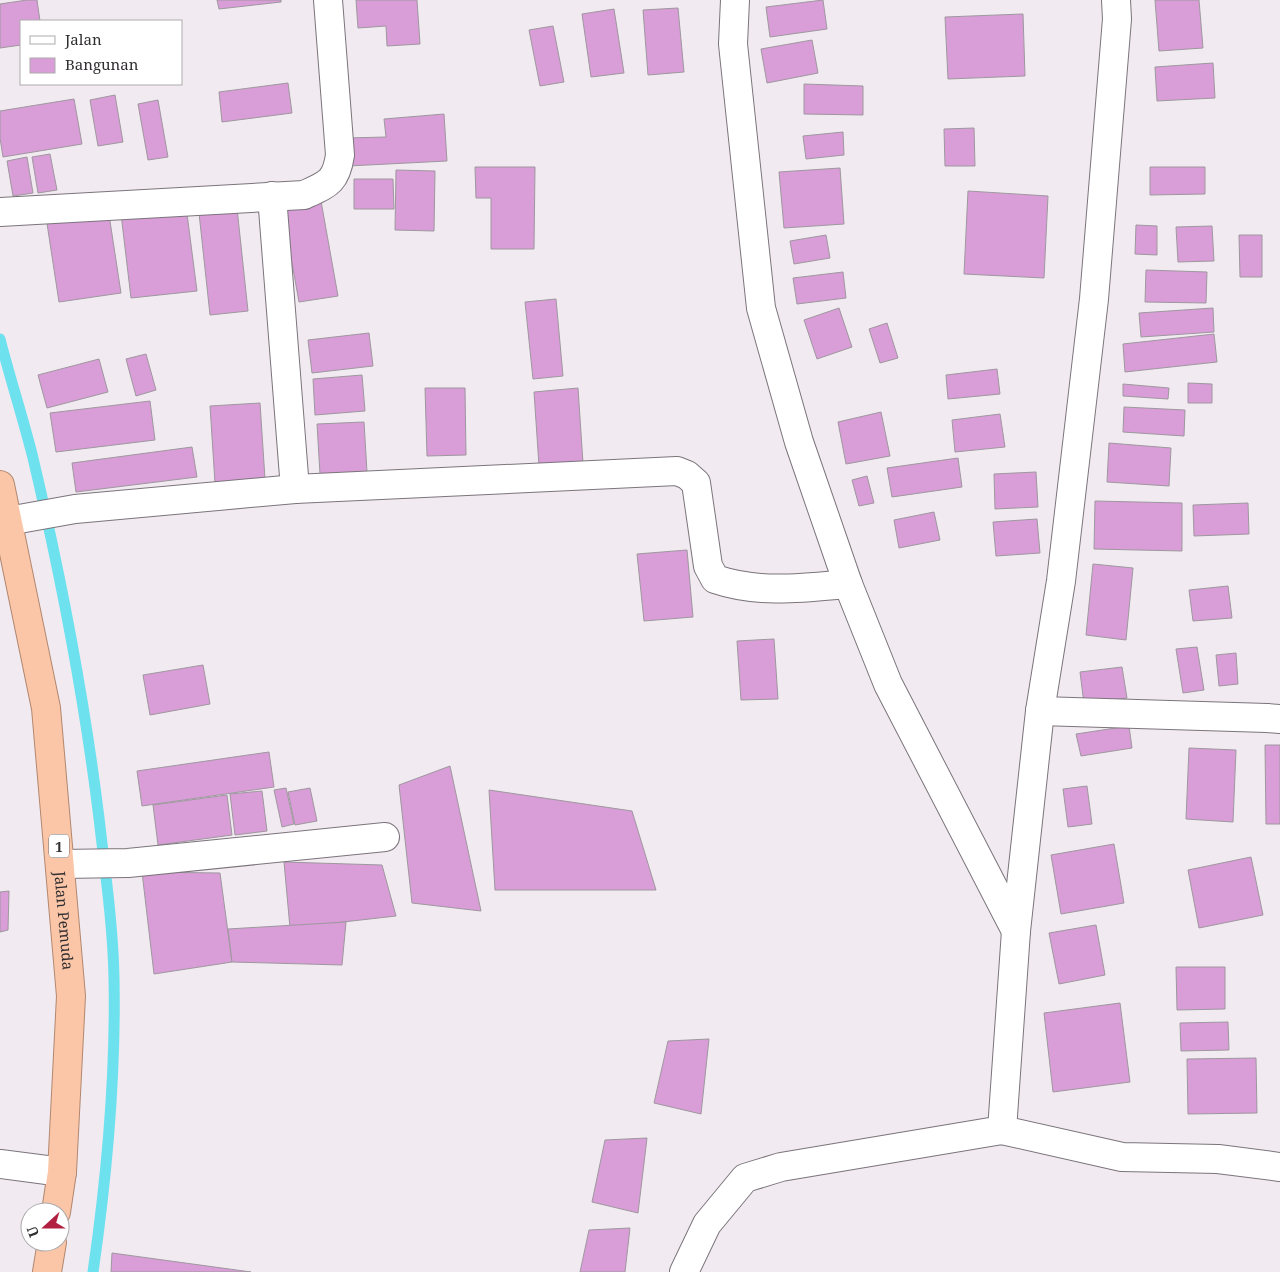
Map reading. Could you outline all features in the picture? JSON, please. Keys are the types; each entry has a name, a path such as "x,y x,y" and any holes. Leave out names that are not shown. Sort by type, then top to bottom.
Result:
{"highway":[{"name":"Jalan Pemuda","path":"0,485 20,518 70,864 71,996 62,1172 58,1202"},
{"path":"47,1272 50,1252"}],"street":[{"path":"0,212 304,194 330,181 338,171 340,155 328,0"},
{"path":"735,0 733,44 761,308 799,442 848,584 888,684 1016,931"},
{"path":"1002,1130 1016,931 1040,710 1061,581 1094,299 1117,20 1116,0"},
{"path":"272,196 295,488"},
{"path":"20,518 75,509 295,488 677,471 687,475 696,483 708,566 715,579 729,584 762,589 796,589 848,584"},
{"path":"1040,710 1280,719"},
{"path":"70,864 128,863 385,837"},
{"path":"684,1272 706,1224 745,1178 781,1167 1002,1130 1122,1157 1218,1159 1280,1167"},
{"path":"0,1164 62,1172"}],"building":[{"path":"37,0 40,20 20,20 20,45 0,48 0,4"},
{"path":"217,0 281,0 281,2 219,9"},
{"path":"356,0 417,0 420,44 387,46 386,26 358,28"},
{"path":"823,0 827,29 770,37 766,7"},
{"path":"1155,0 1199,0 1203,48 1159,51"},
{"path":"678,8 684,72 648,75 643,10"},
{"path":"614,9 624,73 591,77 582,14"},
{"path":"1023,14 1025,76 948,79 945,17"},
{"path":"553,26 564,82 540,86 529,30"},
{"path":"812,40 818,73 767,83 761,49"},
{"path":"1213,63 1215,98 1157,101 1155,67"},
{"path":"288,83 292,113 222,122 219,92"},
{"path":"804,84 863,86 863,115 804,114"},
{"path":"115,95 123,142 98,146 90,100"},
{"path":"74,99 82,144 3,157 0,138 0,111"},
{"path":"158,100 168,157 148,160 138,104"},
{"path":"444,114 447,161 348,166 346,138 386,137 384,119"},
{"path":"974,128 975,166 945,166 944,129"},
{"path":"843,132 844,155 806,159 803,136"},
{"path":"50,154 57,190 38,193 32,157"},
{"path":"27,157 33,193 13,196 7,161"},
{"path":"475,167 535,167 534,249 491,249 491,198 476,198"},
{"path":"1150,167 1205,167 1205,194 1150,195"},
{"path":"840,168 844,224 784,228 779,172"},
{"path":"396,170 435,171 434,231 395,230"},
{"path":"354,179 393,179 394,209 354,209"},
{"path":"968,191 1048,196 1044,278 964,274"},
{"path":"321,201 338,296 299,302 282,208"},
{"path":"186,206 197,291 131,298 121,214"},
{"path":"108,208 121,293 59,302 46,217"},
{"path":"237,208 248,311 210,315 199,213"},
{"path":"1136,225 1157,226 1157,255 1135,254"},
{"path":"1212,226 1214,261 1178,262 1176,227"},
{"path":"826,235 830,258 794,264 790,241"},
{"path":"1239,235 1262,235 1262,277 1240,277"},
{"path":"1146,270 1207,272 1206,303 1145,302"},
{"path":"843,272 846,298 797,304 793,278"},
{"path":"556,299 563,376 533,379 525,302"},
{"path":"839,308 852,347 817,359 804,320"},
{"path":"1213,308 1214,332 1141,337 1139,313"},
{"path":"887,323 898,358 880,363 869,329"},
{"path":"369,333 373,366 312,373 308,340"},
{"path":"1214,334 1217,362 1125,372 1123,344"},
{"path":"146,354 156,390 136,396 126,359"},
{"path":"99,359 108,392 47,408 38,375"},
{"path":"997,369 1000,394 948,399 946,375"},
{"path":"362,375 365,411 315,415 313,379"},
{"path":"1188,383 1212,384 1212,403 1188,403"},
{"path":"1123,384 1169,388 1168,399 1123,396"},
{"path":"425,388 465,388 466,455 427,456"},
{"path":"578,388 583,463 539,466 534,392"},
{"path":"150,401 155,440 56,452 50,413"},
{"path":"260,403 265,479 215,483 210,406"},
{"path":"1124,407 1185,410 1184,436 1123,432"},
{"path":"881,412 890,456 846,464 838,422"},
{"path":"1000,414 1005,447 955,452 952,420"},
{"path":"364,422 367,472 320,474 317,424"},
{"path":"1109,443 1171,448 1169,486 1107,482"},
{"path":"192,447 197,477 76,492 72,463"},
{"path":"958,458 962,487 892,497 887,468"},
{"path":"1036,472 1038,507 995,509 994,474"},
{"path":"867,476 874,503 859,506 852,480"},
{"path":"1095,501 1182,503 1182,551 1094,549"},
{"path":"1248,503 1249,534 1194,536 1193,505"},
{"path":"934,512 940,540 899,548 894,520"},
{"path":"1037,519 1040,553 996,556 993,522"},
{"path":"687,550 693,617 644,621 637,554"},
{"path":"1093,564 1133,568 1126,640 1086,635"},
{"path":"1228,586 1232,618 1193,621 1189,590"},
{"path":"774,639 778,699 741,700 737,641"},
{"path":"1197,647 1204,690 1183,693 1176,649"},
{"path":"1236,653 1238,684 1219,686 1216,655"},
{"path":"203,665 210,704 150,715 143,675"},
{"path":"1122,667 1127,698 1084,704 1080,672"},
{"path":"1129,726 1132,748 1081,756 1076,734"},
{"path":"1265,745 1280,745 1280,824 1266,824"},
{"path":"1189,748 1236,750 1233,822 1186,819"},
{"path":"269,752 274,787 142,806 137,771"},
{"path":"450,766 481,911 412,903 399,785"},
{"path":"1087,786 1092,824 1068,827 1063,789"},
{"path":"286,788 294,824 282,827 274,790"},
{"path":"310,788 317,821 295,825 288,792"},
{"path":"489,790 632,811 656,890 495,890"},
{"path":"262,791 267,831 235,835 230,794"},
{"path":"227,795 232,835 158,845 153,805"},
{"path":"1114,844 1124,903 1061,914 1051,855"},
{"path":"1251,857 1263,915 1199,928 1188,870"},
{"path":"284,862 382,865 396,916 290,928"},
{"path":"142,872 220,873 232,962 154,974"},
{"path":"9,891 8,930 0,932 0,892"},
{"path":"346,922 342,965 232,962 228,929"},
{"path":"1096,925 1105,975 1059,984 1049,933"},
{"path":"1176,967 1225,967 1225,1009 1177,1010"},
{"path":"1120,1003 1130,1082 1053,1092 1044,1013"},
{"path":"1228,1022 1229,1050 1181,1051 1180,1023"},
{"path":"709,1039 701,1114 654,1103 668,1041"},
{"path":"1256,1058 1257,1113 1188,1114 1187,1059"},
{"path":"647,1138 638,1213 592,1202 605,1140"},
{"path":"630,1228 625,1272 580,1272 589,1230"},
{"path":"112,1253 251,1272 111,1272"}],"waterway":[{"path":"0,339 33,458 71,637 93,772 110,918 114,978 114,1052 106,1162 93,1272"}]}
